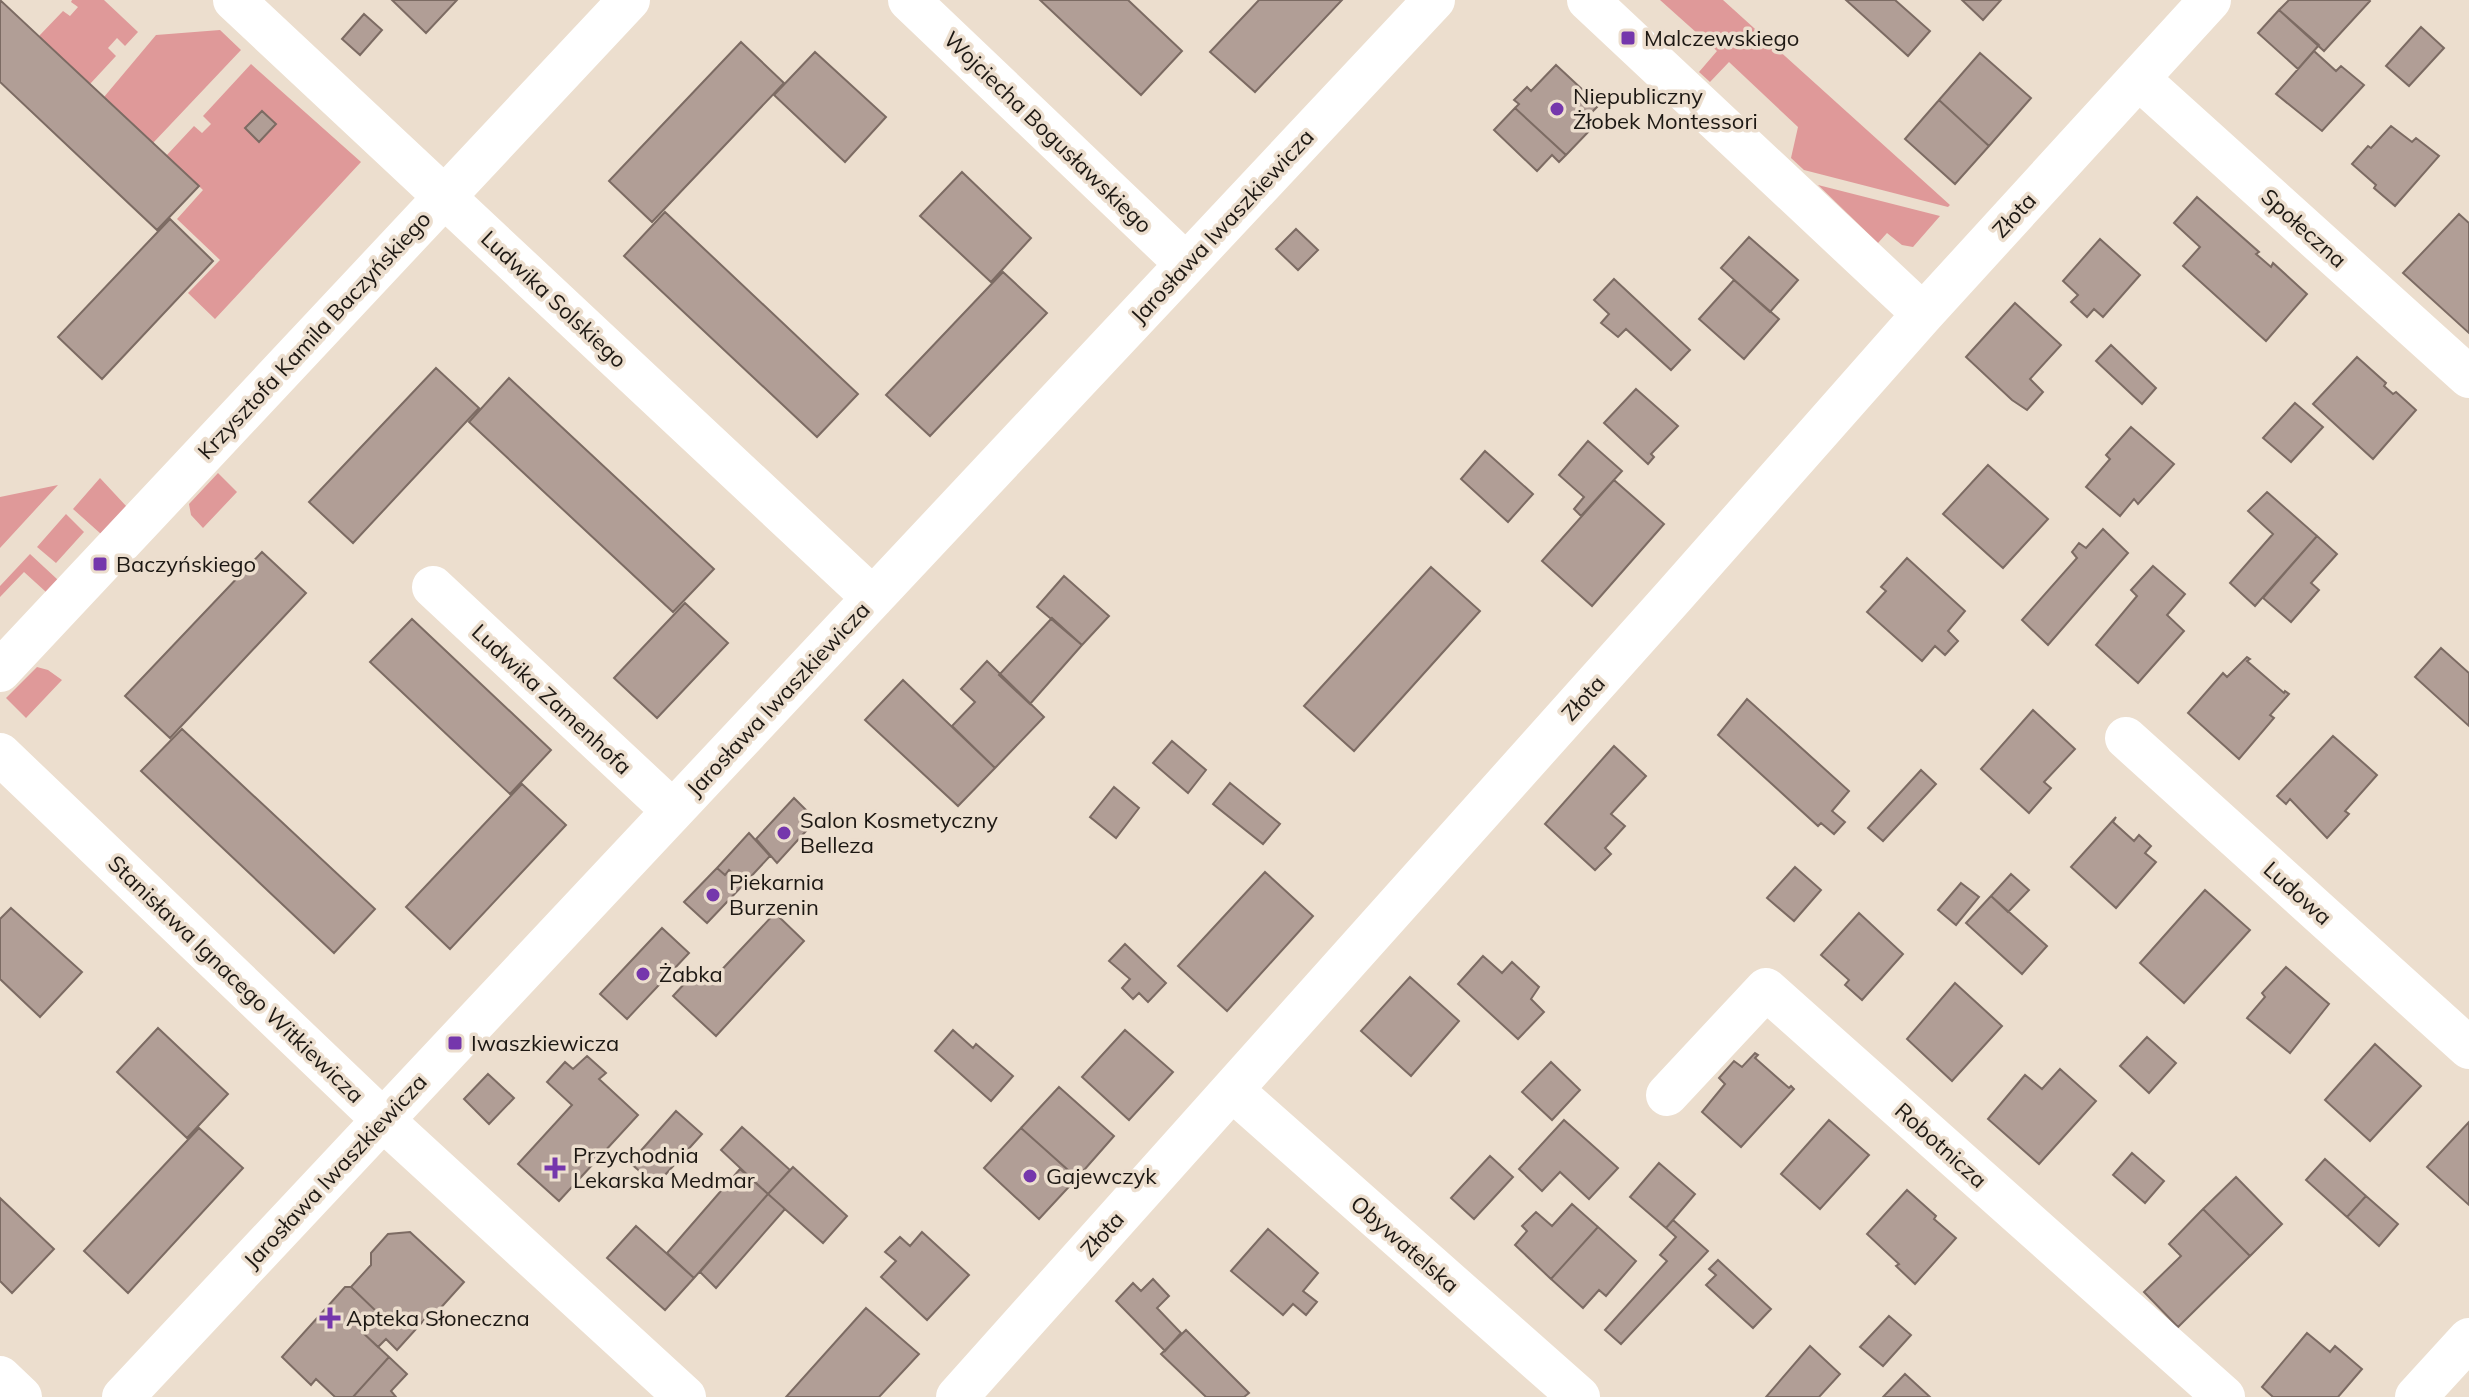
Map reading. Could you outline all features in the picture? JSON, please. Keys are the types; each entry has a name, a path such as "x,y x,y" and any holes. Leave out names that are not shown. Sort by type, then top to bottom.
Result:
{"street":[{"name":"Ludwika Solskiego","path":"234,0 873,598"},
{"name":"Krzysztofa Kamila Baczyńskiego","path":"0,671 629,0"},
{"name":"Wojciecha Bogusławskiego","path":"909,0 1186,264"},
{"name":"Jarosława Iwaszkiewicza","path":"123,1397 1434,0"},
{"path":"1588,0 1923,314"},
{"name":"Złota","path":"957,1397 1923,314 2210,0"},
{"name":"Społeczna","path":"2139,79 2469,377"},
{"name":"Ludwika Zamenhofa","path":"433,587 673,811"},
{"name":"Ludowa","path":"2126,738 2469,1048"},
{"name":"Stanisława Ignacego Witkiewicza","path":"0,754 383,1120 685,1397"},
{"name":"Robotnicza","path":"1667,1095 1766,989 2224,1397"},
{"name":"Obywatelska","path":"1232,1090 1579,1397"},
{"path":"2416,1397 2469,1339"},
{"path":"0,1377 21,1397"}],"shaded area":[{"path":"72,0 104,0 138,32 125,46 117,38 108,48 116,56 90,84 39,36 63,11 70,16 78,7"},
{"path":"1660,0 1723,0 1950,205 1948,207 1804,170 1791,158 1798,127 1729,62 1710,82 1699,72 1717,51"},
{"path":"220,30 241,50 153,143 104,97 156,35"},
{"path":"251,64 361,162 215,319 188,293 220,260 177,219 203,190 166,156 194,126 202,133 211,124 203,116"},
{"path":"1818,185 1940,216 1913,247 1902,245 1887,233 1878,243"},
{"path":"218,473 237,492 203,528 191,515 189,504"},
{"path":"100,478 127,507 101,534 73,509"},
{"path":"58,485 0,548 0,497"},
{"path":"66,514 84,532 56,563 37,547"},
{"path":"30,554 58,580 46,592 24,572 0,597 0,586"},
{"path":"37,667 48,670 62,680 26,718 6,698"}],"building":[{"path":"0,0 199,186 157,230 0,82"},
{"path":"392,0 457,0 426,33"},
{"path":"1040,0 1128,0 1182,51 1141,95"},
{"path":"1259,0 1342,0 1255,92 1210,52"},
{"path":"1846,0 1895,0 1930,31 1908,56"},
{"path":"1962,0 2001,0 1983,20"},
{"path":"2289,0 2370,1 2324,51 2279,10"},
{"path":"2279,10 2319,45 2298,69 2258,33"},
{"path":"364,14 382,30 360,55 342,39"},
{"path":"2421,27 2444,48 2409,86 2386,66"},
{"path":"741,42 784,83 652,222 609,181"},
{"path":"2314,51 2336,71 2341,66 2364,85 2322,131 2276,94"},
{"path":"815,52 886,117 845,162 774,95"},
{"path":"1980,53 2031,98 1989,146 1939,100"},
{"path":"1556,65 1599,105 1584,120 1592,128 1566,155 1515,108 1519,104 1514,100 1527,87 1531,91"},
{"path":"1939,100 1989,146 1955,184 1905,139"},
{"path":"1515,108 1566,155 1559,162 1552,155 1537,171 1494,130"},
{"path":"262,111 276,124 259,142 245,128"},
{"path":"2391,126 2412,142 2416,138 2439,156 2395,206 2352,164"},
{"path":"962,172 1031,238 991,282 920,216"},
{"path":"2197,197 2259,252 2256,254 2271,267 2273,263 2307,294 2266,341 2183,266 2200,247 2174,223"},
{"path":"665,212 858,394 817,437 624,256"},
{"path":"2459,214 2469,223 2469,333 2403,273"},
{"path":"170,219 213,261 102,379 58,337"},
{"path":"1296,229 1318,250 1298,270 1276,249"},
{"path":"1749,237 1798,280 1770,312 1721,268"},
{"path":"2100,239 2140,275 2103,317 2094,309 2087,317 2071,302 2078,295 2063,281"},
{"path":"1003,272 1047,313 930,436 886,395"},
{"path":"1614,279 1690,350 1671,370 1626,329 1618,337 1601,323 1609,314 1594,300"},
{"path":"1734,280 1779,319 1744,359 1699,319"},
{"path":"2015,303 2061,345 2030,379 2043,392 2027,410 1966,357"},
{"path":"2111,345 2156,388 2142,404 2096,361"},
{"path":"2357,357 2386,383 2384,386 2416,410 2373,459 2313,404"},
{"path":"436,368 479,408 353,543 309,502"},
{"path":"509,378 714,569 673,612 469,422"},
{"path":"1636,389 1678,426 1651,454 1654,457 1648,464 1604,423"},
{"path":"2295,403 2323,427 2291,462 2263,438"},
{"path":"2131,427 2174,464 2138,504 2134,499 2120,516 2086,487 2110,459 2106,455"},
{"path":"1588,441 1622,471 1581,516 1574,509 1584,497 1559,475"},
{"path":"1485,451 1533,494 1508,522 1461,479"},
{"path":"1988,465 2048,519 2003,568 1943,514"},
{"path":"1614,480 1664,524 1592,606 1542,561"},
{"path":"2267,492 2317,536 2255,606 2230,583 2273,534 2248,511"},
{"path":"2103,529 2128,553 2048,645 2022,620 2077,558 2072,552 2079,543 2086,548"},
{"path":"2317,536 2337,554 2311,583 2319,590 2291,622 2263,598"},
{"path":"262,552 306,593 170,738 125,696"},
{"path":"1907,558 1965,611 1948,631 1958,641 1945,655 1935,646 1922,661 1867,612 1886,591 1881,587"},
{"path":"2153,566 2185,594 2167,615 2184,631 2138,683 2096,645 2137,596 2131,590"},
{"path":"1431,567 1480,611 1354,751 1304,706"},
{"path":"1064,576 1109,616 1082,645 1037,607"},
{"path":"685,603 728,643 657,718 614,678"},
{"path":"1052,618 1082,645 1030,704 999,675"},
{"path":"412,619 551,750 510,794 370,662"},
{"path":"2441,648 2469,673 2469,726 2415,677"},
{"path":"2247,657 2250,659 2247,661 2289,694 2270,715 2274,718 2239,759 2188,713 2223,673 2227,677"},
{"path":"987,661 1044,717 995,768 952,726 975,702 961,689"},
{"path":"903,680 995,768 958,806 865,720"},
{"path":"1747,699 1849,791 1832,811 1845,822 1834,834 1821,823 1818,826 1718,735"},
{"path":"2033,710 2075,749 2044,782 2051,788 2029,813 1981,769"},
{"path":"182,729 375,909 334,953 141,771"},
{"path":"2333,736 2377,775 2345,811 2349,814 2327,838 2290,799 2286,804 2277,796"},
{"path":"1172,741 1206,770 1188,793 1153,763"},
{"path":"1614,746 1646,776 1611,814 1625,826 1605,848 1611,854 1595,870 1545,824"},
{"path":"1921,770 1936,784 1883,841 1868,828"},
{"path":"1230,783 1280,824 1263,844 1213,804"},
{"path":"522,784 566,825 450,949 406,907"},
{"path":"1114,787 1139,808 1116,838 1090,817"},
{"path":"794,798 816,820 777,863 756,839"},
{"path":"2116,817 2113,822 2134,841 2139,835 2151,846 2145,853 2156,862 2116,908 2071,867"},
{"path":"749,833 770,856 744,884 729,870 725,875 717,868"},
{"path":"1795,867 1821,890 1794,921 1767,898"},
{"path":"717,868 725,875 729,870 744,884 707,923 684,902"},
{"path":"1265,872 1313,916 1227,1011 1178,966"},
{"path":"2011,874 2029,890 2008,912 1991,896"},
{"path":"1961,883 1979,897 1956,925 1938,910"},
{"path":"2205,890 2250,930 2184,1003 2140,963"},
{"path":"1991,896 2047,946 2022,974 1966,923"},
{"path":"11,908 82,972 40,1017 0,979 0,919"},
{"path":"775,913 804,941 716,1036 673,996 700,967 713,979"},
{"path":"1859,913 1903,954 1862,1000 1845,985 1849,980 1821,955"},
{"path":"662,928 689,953 627,1019 600,994"},
{"path":"1125,944 1166,983 1148,1002 1139,993 1133,999 1122,988 1130,979 1109,961"},
{"path":"1483,956 1502,973 1512,962 1539,987 1531,999 1544,1012 1518,1039 1458,984"},
{"path":"2286,967 2329,1004 2290,1053 2247,1018 2265,997 2262,993"},
{"path":"1410,977 1459,1021 1411,1076 1361,1031"},
{"path":"1955,983 2002,1026 1952,1081 1907,1039"},
{"path":"158,1028 228,1094 187,1138 117,1072"},
{"path":"953,1030 973,1048 976,1044 1013,1076 991,1101 935,1051"},
{"path":"1125,1030 1173,1072 1129,1120 1082,1077"},
{"path":"2147,1037 2176,1063 2149,1093 2120,1066"},
{"path":"2375,1044 2421,1086 2370,1141 2325,1100"},
{"path":"1755,1053 1758,1055 1755,1058 1794,1089 1741,1147 1702,1112 1725,1084 1719,1078 1734,1061 1742,1067"},
{"path":"587,1056 606,1073 599,1079 638,1115 559,1201 518,1164 572,1105 547,1082 565,1062 573,1069"},
{"path":"1551,1062 1580,1090 1552,1120 1522,1092"},
{"path":"2060,1069 2096,1101 2039,1164 1988,1119 2025,1075 2042,1089"},
{"path":"488,1074 514,1098 489,1124 464,1099"},
{"path":"1059,1087 1114,1136 1077,1178 1021,1128"},
{"path":"676,1111 702,1134 656,1185 630,1163"},
{"path":"1564,1120 1618,1168 1589,1199 1560,1172 1542,1191 1519,1169"},
{"path":"1829,1120 1869,1155 1820,1209 1781,1174"},
{"path":"2469,1122 2469,1205 2427,1167"},
{"path":"742,1127 790,1170 768,1194 721,1150"},
{"path":"199,1128 243,1168 128,1293 84,1251"},
{"path":"1021,1128 1077,1178 1039,1219 984,1168"},
{"path":"2132,1153 2164,1181 2145,1203 2113,1175"},
{"path":"1490,1156 1513,1177 1474,1219 1451,1198"},
{"path":"2325,1159 2366,1196 2347,1217 2306,1180"},
{"path":"1659,1163 1695,1194 1666,1228 1630,1197"},
{"path":"793,1167 847,1216 823,1243 768,1194"},
{"path":"740,1169 768,1194 694,1278 667,1253"},
{"path":"2236,1177 2282,1224 2250,1256 2203,1209"},
{"path":"1907,1190 1956,1238 1915,1284 1867,1234"},
{"path":"768,1194 785,1209 716,1288 700,1272"},
{"path":"2366,1196 2398,1224 2379,1246 2347,1217"},
{"path":"0,1198 54,1249 12,1293 0,1281"},
{"path":"1572,1204 1598,1227 1551,1279 1515,1245 1527,1231 1522,1226 1536,1212 1552,1226"},
{"path":"2203,1209 2250,1256 2178,1327 2144,1292 2181,1256 2169,1244"},
{"path":"1673,1220 1708,1251 1621,1344 1605,1330 1667,1261 1660,1255 1676,1237 1666,1228"},
{"path":"636,1226 694,1278 665,1310 607,1258"},
{"path":"1598,1227 1636,1261 1606,1296 1599,1290 1583,1308 1551,1279"},
{"path":"1268,1229 1318,1273 1303,1291 1317,1302 1306,1315 1293,1304 1283,1315 1231,1271"},
{"path":"410,1232 464,1282 428,1322 425,1319 397,1350 386,1339 378,1347 361,1331 378,1313 351,1287 371,1265 371,1253 388,1234"},
{"path":"922,1232 969,1275 927,1320 881,1277 896,1261 885,1252 900,1237 910,1246"},
{"path":"1718,1260 1771,1309 1753,1328 1706,1285 1716,1275 1709,1269"},
{"path":"1153,1279 1169,1296 1157,1308 1181,1333 1165,1351 1116,1301 1133,1283 1141,1291"},
{"path":"345,1287 351,1287 378,1313 361,1331 389,1357 353,1397 335,1397 316,1379 311,1385 282,1357"},
{"path":"866,1308 919,1354 879,1397 786,1397"},
{"path":"1889,1316 1911,1335 1883,1366 1860,1347"},
{"path":"1186,1330 1249,1393 1244,1397 1206,1397 1161,1354"},
{"path":"2307,1333 2330,1352 2335,1346 2362,1369 2338,1397 2273,1397 2262,1387"},
{"path":"1810,1346 1840,1374 1819,1397 1766,1397"},
{"path":"389,1357 407,1374 391,1391 396,1397 353,1397"},
{"path":"1905,1374 1930,1397 1883,1397"}],"place":[{"name":"Malczewskiego","path":"1628,38"},
{"name":"Niepubliczny Żłobek Montessori","path":"1557,109"},
{"name":"Baczyńskiego","path":"100,564"},
{"name":"Salon Kosmetyczny Belleza","path":"784,833"},
{"name":"Piekarnia Burzenin","path":"713,895"},
{"name":"Żabka","path":"643,974"},
{"name":"Iwaszkiewicza","path":"455,1043"},
{"name":"Przychodnia Lekarska Medmar","path":"555,1168"},
{"name":"Gajewczyk","path":"1030,1176"},
{"name":"Apteka Słoneczna","path":"330,1318"}]}
